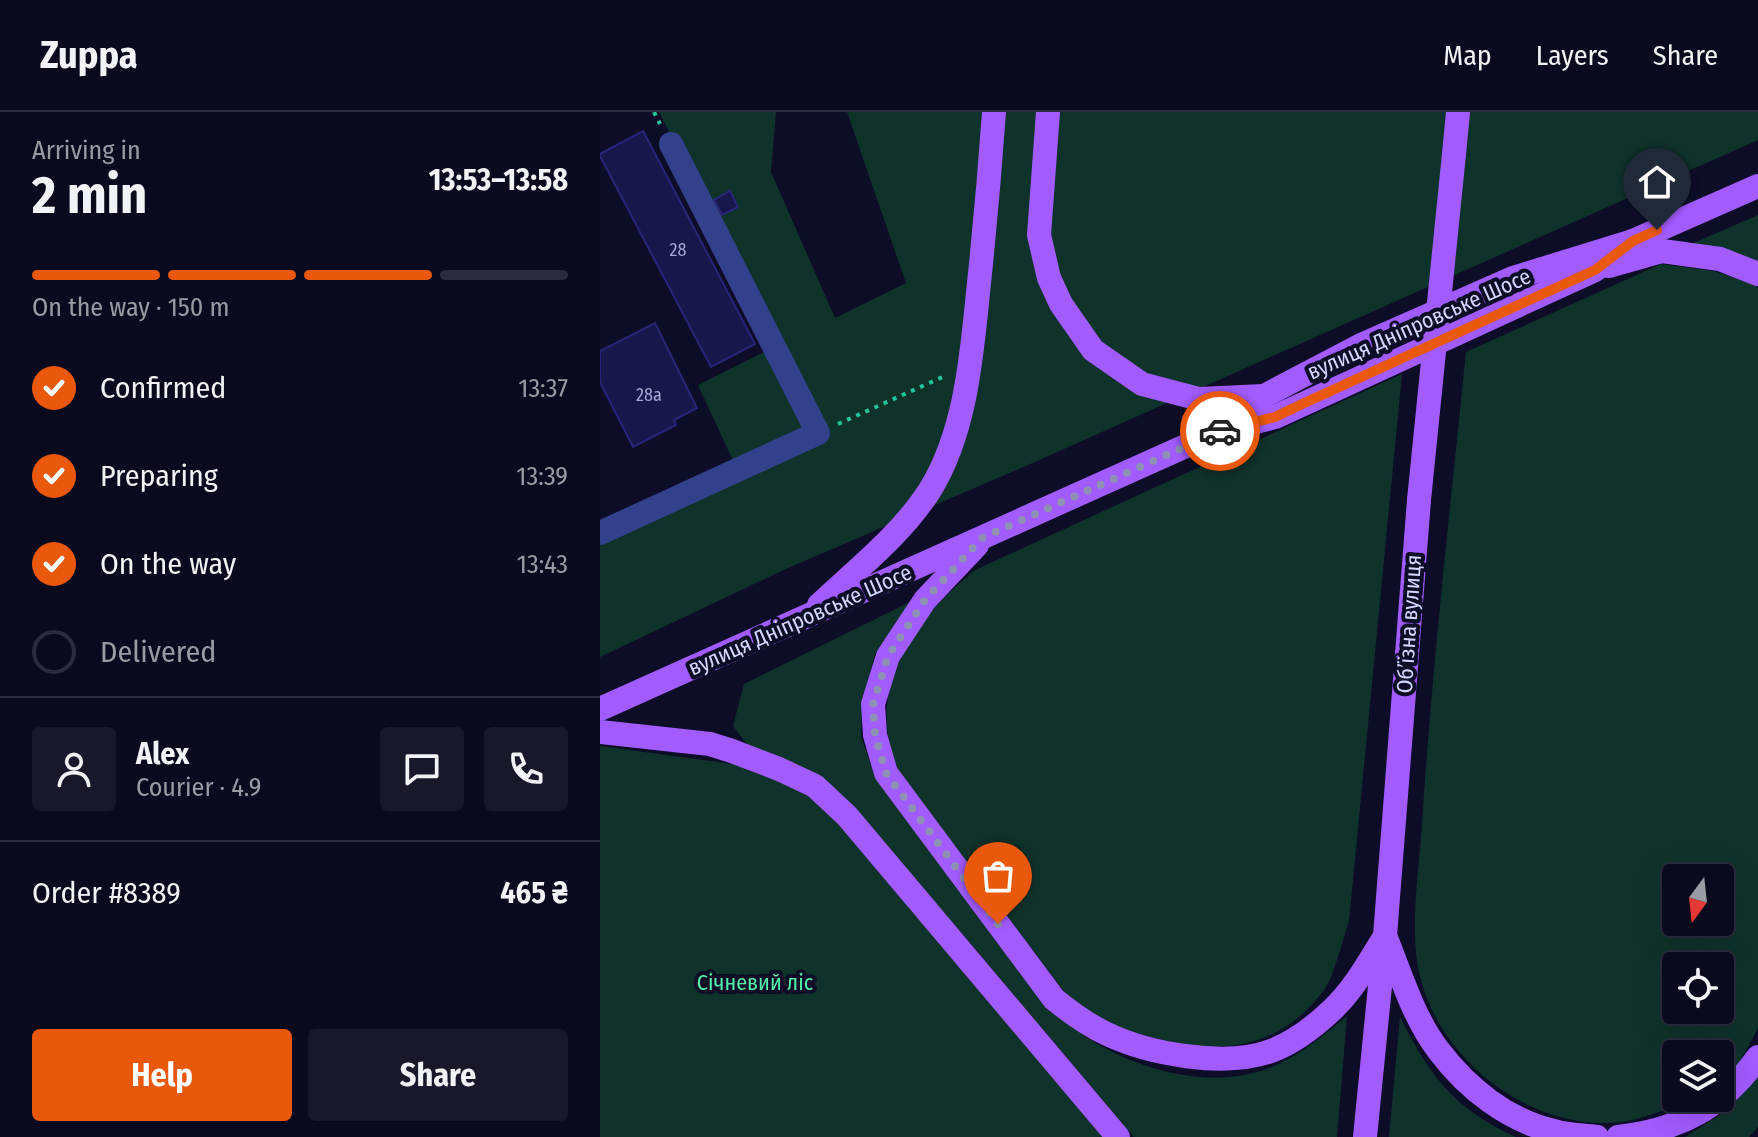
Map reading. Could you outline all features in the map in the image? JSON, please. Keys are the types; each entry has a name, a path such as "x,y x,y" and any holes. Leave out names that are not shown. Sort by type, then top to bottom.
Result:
{"main road":[{"path":"804,619 914,512 929,491 950,449 969,365 987,210 994,112"},
{"path":"1048,112 1039,235 1055,291 1093,350 1142,384 1199,399 1264,396"},
{"name":"Обʼїзна вулиця","path":"1365,1137 1385,936 1419,500 1458,112"},
{"name":"вулиця Дніпровське Шосе","path":"1217,432 1264,396 1359,346 1513,278 1633,241 1758,186"},
{"name":"вулиця Дніпровське Шосе","path":"600,709 1217,432 1275,417 1595,270 1633,241"},
{"path":"1595,270 1662,251 1720,259 1758,274"},
{"path":"982,538 925,600 888,656 873,704 875,735 886,773 1054,999 1080,1020 1107,1035 1155,1050 1191,1057 1271,1051 1303,1033 1352,990 1385,936"},
{"path":"600,732 624,732 710,744 779,769 815,786 847,816 1118,1137"},
{"path":"1385,936 1416,1009 1438,1049 1467,1082 1505,1112 1528,1123 1554,1132 1597,1137"},
{"path":"1618,1137 1666,1129 1693,1116 1725,1093 1758,1057"}],"lane":[{"path":"600,533 818,433 671,144"}],"path":[{"path":"818,433 969,365"}],"green space":[{"path":"659,112 776,112 771,172 835,318 906,283 847,112 1758,112 1758,140 1028,465 788,568 600,657 600,545 741,478 698,385 778,345"},
{"path":"1758,215 1758,263 1689,245"},
{"path":"1661,264 1714,271 1754,284 1758,288 1758,1028 1734,1068 1734,1040 1662,1040 1662,1111 1629,1121 1576,1121 1547,1113 1494,1084 1470,1064 1450,1040 1434,1015 1423,987 1418,969 1415,928 1436,647 1466,352"},
{"path":"1402,374 1349,921 1331,976 1308,1009 1290,1024 1250,1042 1206,1047 1115,1026 1066,994 895,766 888,734 887,705 900,660 924,620 975,570"},
{"path":"914,600 875,654 862,704 861,737 876,779 1077,1031 1098,1045 1147,1066 1173,1073 1226,1077 1276,1065 1313,1043 1347,1016 1337,1137 1134,1137 854,811 749,747 733,726 744,684"},
{"name":"Січневий ліс","path":"600,746 733,764 809,793 839,822 1105,1137 600,1137"},
{"path":"1400,1017 1422,1057 1446,1089 1476,1115 1516,1137 1389,1137"},
{"path":"1758,1074 1758,1127 1749,1137 1685,1137 1724,1112 1734,1112 1734,1103"}],"building":[{"path":"643,131 755,344 711,367 600,156"},
{"path":"730,191 738,207 722,215 714,200"},
{"path":"655,323 697,408 674,420 676,425 633,447 600,382 600,351"}],"way so far":[{"path":"998,924 886,773 875,735 873,704 888,656 925,600 982,538 1220,431"}],"route":[{"path":"1220,431 1275,417 1595,270 1633,241 1657,230"}]}
